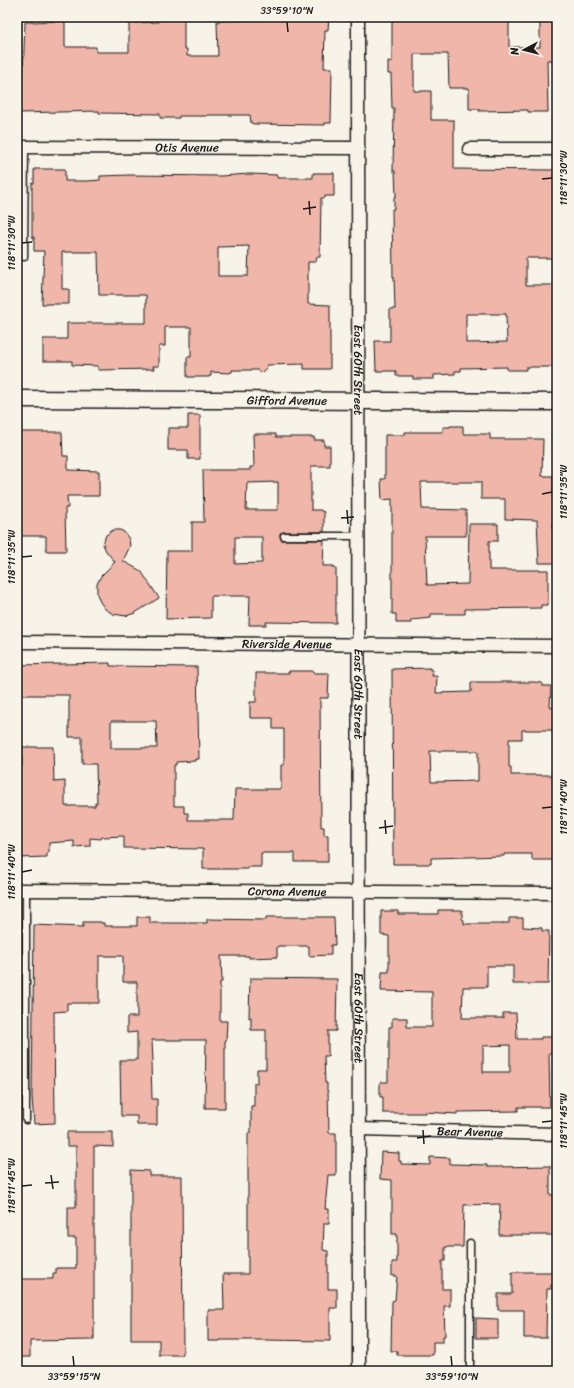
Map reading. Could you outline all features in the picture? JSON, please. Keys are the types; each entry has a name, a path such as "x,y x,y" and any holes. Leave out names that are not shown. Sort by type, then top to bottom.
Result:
{"street":[{"name":"East 60th Street","path":"358,17 359,1371"},
{"name":"Otis Avenue","path":"21,147 358,148"},
{"path":"469,149 557,149"},
{"name":"Gifford Avenue","path":"17,399 557,402"},
{"name":"Riverside Avenue","path":"17,642 557,646"},
{"name":"Corona Avenue","path":"21,890 557,893"},
{"name":"Bear Avenue","path":"359,1129 557,1134"}],"lane":[{"path":"21,147 24,257"},
{"path":"284,536 358,536"},
{"path":"21,890 26,1120"},
{"path":"470,1243 470,1371"}],"building":[{"path":"158,17 184,17 184,49 187,49 187,56 218,56 217,21 260,20 260,17 329,17 328,30 325,30 324,68 332,68 331,123 325,123 325,125 254,124 251,123 250,115 207,115 179,116 179,118 160,118 160,114 99,113 99,111 19,113 19,111 17,111 17,74 23,74 25,22 65,21 65,47 96,47 96,52 129,52 129,23 158,22"},
{"path":"392,17 509,17 509,47 540,47 540,17 557,17 557,29 555,29 555,60 547,60 548,112 528,112 528,110 479,111 479,109 469,109 469,88 449,88 448,54 414,54 414,91 431,91 431,120 454,120 454,169 554,170 554,180 557,180 557,258 526,258 526,285 555,285 555,367 526,367 526,370 507,370 507,367 461,368 461,371 455,371 455,374 434,375 434,379 413,379 413,376 396,376 396,371 376,371 375,341 390,341 390,309 395,309 392,209 394,209 394,197 396,196 395,171 393,171 394,108 392,108 391,74 388,74 388,61 392,62","holes":["466,314 506,314 507,342 466,343"]},
{"path":"34,169 65,169 65,181 100,180 100,176 130,175 221,176 249,174 277,175 277,178 313,178 313,173 334,173 334,196 325,196 325,198 321,198 320,257 317,257 316,262 308,262 308,304 330,305 330,369 304,369 304,364 267,365 261,373 257,370 232,370 232,372 229,373 211,372 211,376 209,377 187,377 187,357 191,357 191,327 165,327 165,346 159,346 159,366 153,366 154,369 98,370 98,366 72,365 72,361 43,361 43,339 67,339 67,323 146,323 146,295 99,295 98,252 62,252 62,289 69,289 69,304 42,304 44,251 34,251 34,237 32,237 32,183 34,183","holes":["249,246 248,276 218,276 218,247"]},
{"path":"188,415 200,415 200,459 188,459 188,450 168,450 168,428 188,428"},
{"path":"463,426 463,434 490,434 490,439 543,439 542,476 553,476 553,530 557,548 557,563 539,563 537,520 505,519 505,499 481,499 481,482 421,482 422,509 466,510 466,536 425,536 427,585 468,584 469,524 498,524 498,541 489,541 489,570 548,570 548,605 541,605 541,608 465,609 465,614 431,614 431,618 411,620 411,623 396,623 396,614 392,614 392,499 382,500 381,479 385,479 385,435 405,435 405,432 443,432 443,427"},
{"path":"17,432 62,432 63,456 68,456 68,470 99,471 99,496 67,496 68,508 65,508 66,551 46,551 46,536 17,536"},
{"path":"253,434 276,434 276,437 314,437 314,440 324,440 324,446 330,446 330,466 311,466 311,510 321,510 324,512 324,532 284,532 280,533 280,536 281,540 324,540 323,566 334,566 334,568 336,568 336,623 266,622 266,625 249,625 250,596 212,596 211,618 166,619 167,551 192,551 192,522 204,522 203,470 250,470 250,467 254,467","holes":["278,482 278,510 246,510 247,483","235,537 262,537 262,563 235,564"]},
{"path":"113,530 120,530 124,532 129,539 130,546 123,561 141,571 159,598 135,613 126,616 113,614 105,609 97,594 97,584 101,576 115,562 106,551 103,544 106,535"},
{"path":"110,663 110,666 197,667 199,759 195,759 195,761 176,762 176,765 174,765 174,806 184,806 184,813 188,813 188,820 234,820 235,789 281,789 281,765 284,765 284,729 273,729 273,718 250,718 250,702 256,702 256,673 313,671 313,673 329,673 328,698 320,698 321,827 324,827 324,835 328,835 328,862 295,862 295,853 261,853 261,867 248,867 248,869 203,869 203,849 124,848 124,836 102,837 101,839 90,838 90,846 74,847 74,841 49,843 49,852 47,853 47,857 17,858 17,766 22,766 22,747 53,747 54,782 65,781 65,806 95,806 95,803 97,803 96,764 82,764 82,737 69,737 69,695 17,695 17,665","holes":["111,721 156,721 157,748 111,748"]},
{"path":"430,668 430,670 433,670 432,676 437,676 436,693 471,692 471,682 534,682 542,683 542,686 551,686 550,707 557,708 557,730 522,730 522,739 509,739 509,767 511,767 511,775 553,775 553,860 532,860 532,854 504,854 504,856 431,858 431,864 393,864 392,669","holes":["430,751 478,751 478,781 431,782"]},
{"path":"438,910 462,910 462,919 464,920 464,924 503,924 509,923 509,918 523,918 523,927 542,928 542,931 549,931 548,984 513,984 513,966 487,966 487,987 463,987 462,1018 503,1018 503,1013 516,1013 517,1039 541,1039 541,1037 555,1037 555,1053 549,1053 550,1107 518,1107 518,1111 457,1112 457,1114 425,1112 383,1113 383,1097 380,1097 380,1082 388,1082 389,1027 392,1027 392,1018 407,1018 407,1027 432,1027 432,992 381,991 382,972 389,972 389,936 381,935 381,911 398,911 398,914 438,914","holes":["510,1045 510,1072 483,1072 483,1046"]},
{"path":"137,917 150,917 150,923 207,923 207,919 266,920 266,917 334,917 335,945 331,945 331,955 309,956 309,946 278,946 277,957 249,958 249,956 221,956 222,982 220,982 220,1021 227,1021 225,1041 225,1108 205,1108 206,1040 152,1040 152,1099 157,1099 157,1125 137,1125 137,1116 121,1116 120,1060 137,1060 137,1032 127,1033 127,1017 137,1017 137,982 123,982 123,956 99,956 99,1003 67,1003 67,1011 54,1012 55,1123 34,1124 32,1097 34,925 83,927 83,922 101,922 104,923 104,926 137,926"},
{"path":"250,978 337,979 336,1031 328,1031 328,1056 324,1056 325,1083 327,1083 328,1091 329,1133 336,1133 336,1175 328,1175 325,1209 329,1209 329,1223 324,1223 323,1250 328,1251 328,1289 337,1289 337,1308 330,1308 330,1341 208,1341 208,1310 224,1310 223,1274 248,1274 248,1133 251,1133 251,1106 254,1106 254,1083 257,1083 257,1069 266,1069 266,1030 251,1030 251,1017 249,1018"},
{"path":"67,1132 113,1132 113,1147 94,1146 94,1340 30,1341 30,1357 17,1357 17,1279 53,1279 53,1273 56,1273 56,1268 76,1268 76,1238 68,1238 68,1207 76,1207 76,1146 67,1146"},
{"path":"381,1152 399,1153 399,1161 401,1161 401,1164 430,1165 430,1157 450,1158 450,1164 487,1165 487,1167 550,1166 550,1195 555,1195 556,1235 499,1235 500,1204 464,1205 463,1247 445,1247 445,1261 442,1261 442,1289 450,1289 450,1306 444,1306 445,1336 443,1336 443,1342 433,1342 433,1355 397,1355 397,1351 391,1351 392,1301 395,1300 397,1276 392,1276 392,1262 397,1262 397,1234 392,1234 392,1180 380,1179"},
{"path":"131,1170 149,1171 149,1176 182,1176 183,1355 159,1355 159,1340 131,1340"},
{"path":"512,1272 554,1272 554,1285 551,1285 551,1289 547,1289 546,1338 524,1338 524,1310 498,1310 498,1294 512,1294"},
{"path":"476,1318 498,1319 498,1338 476,1338"}]}
